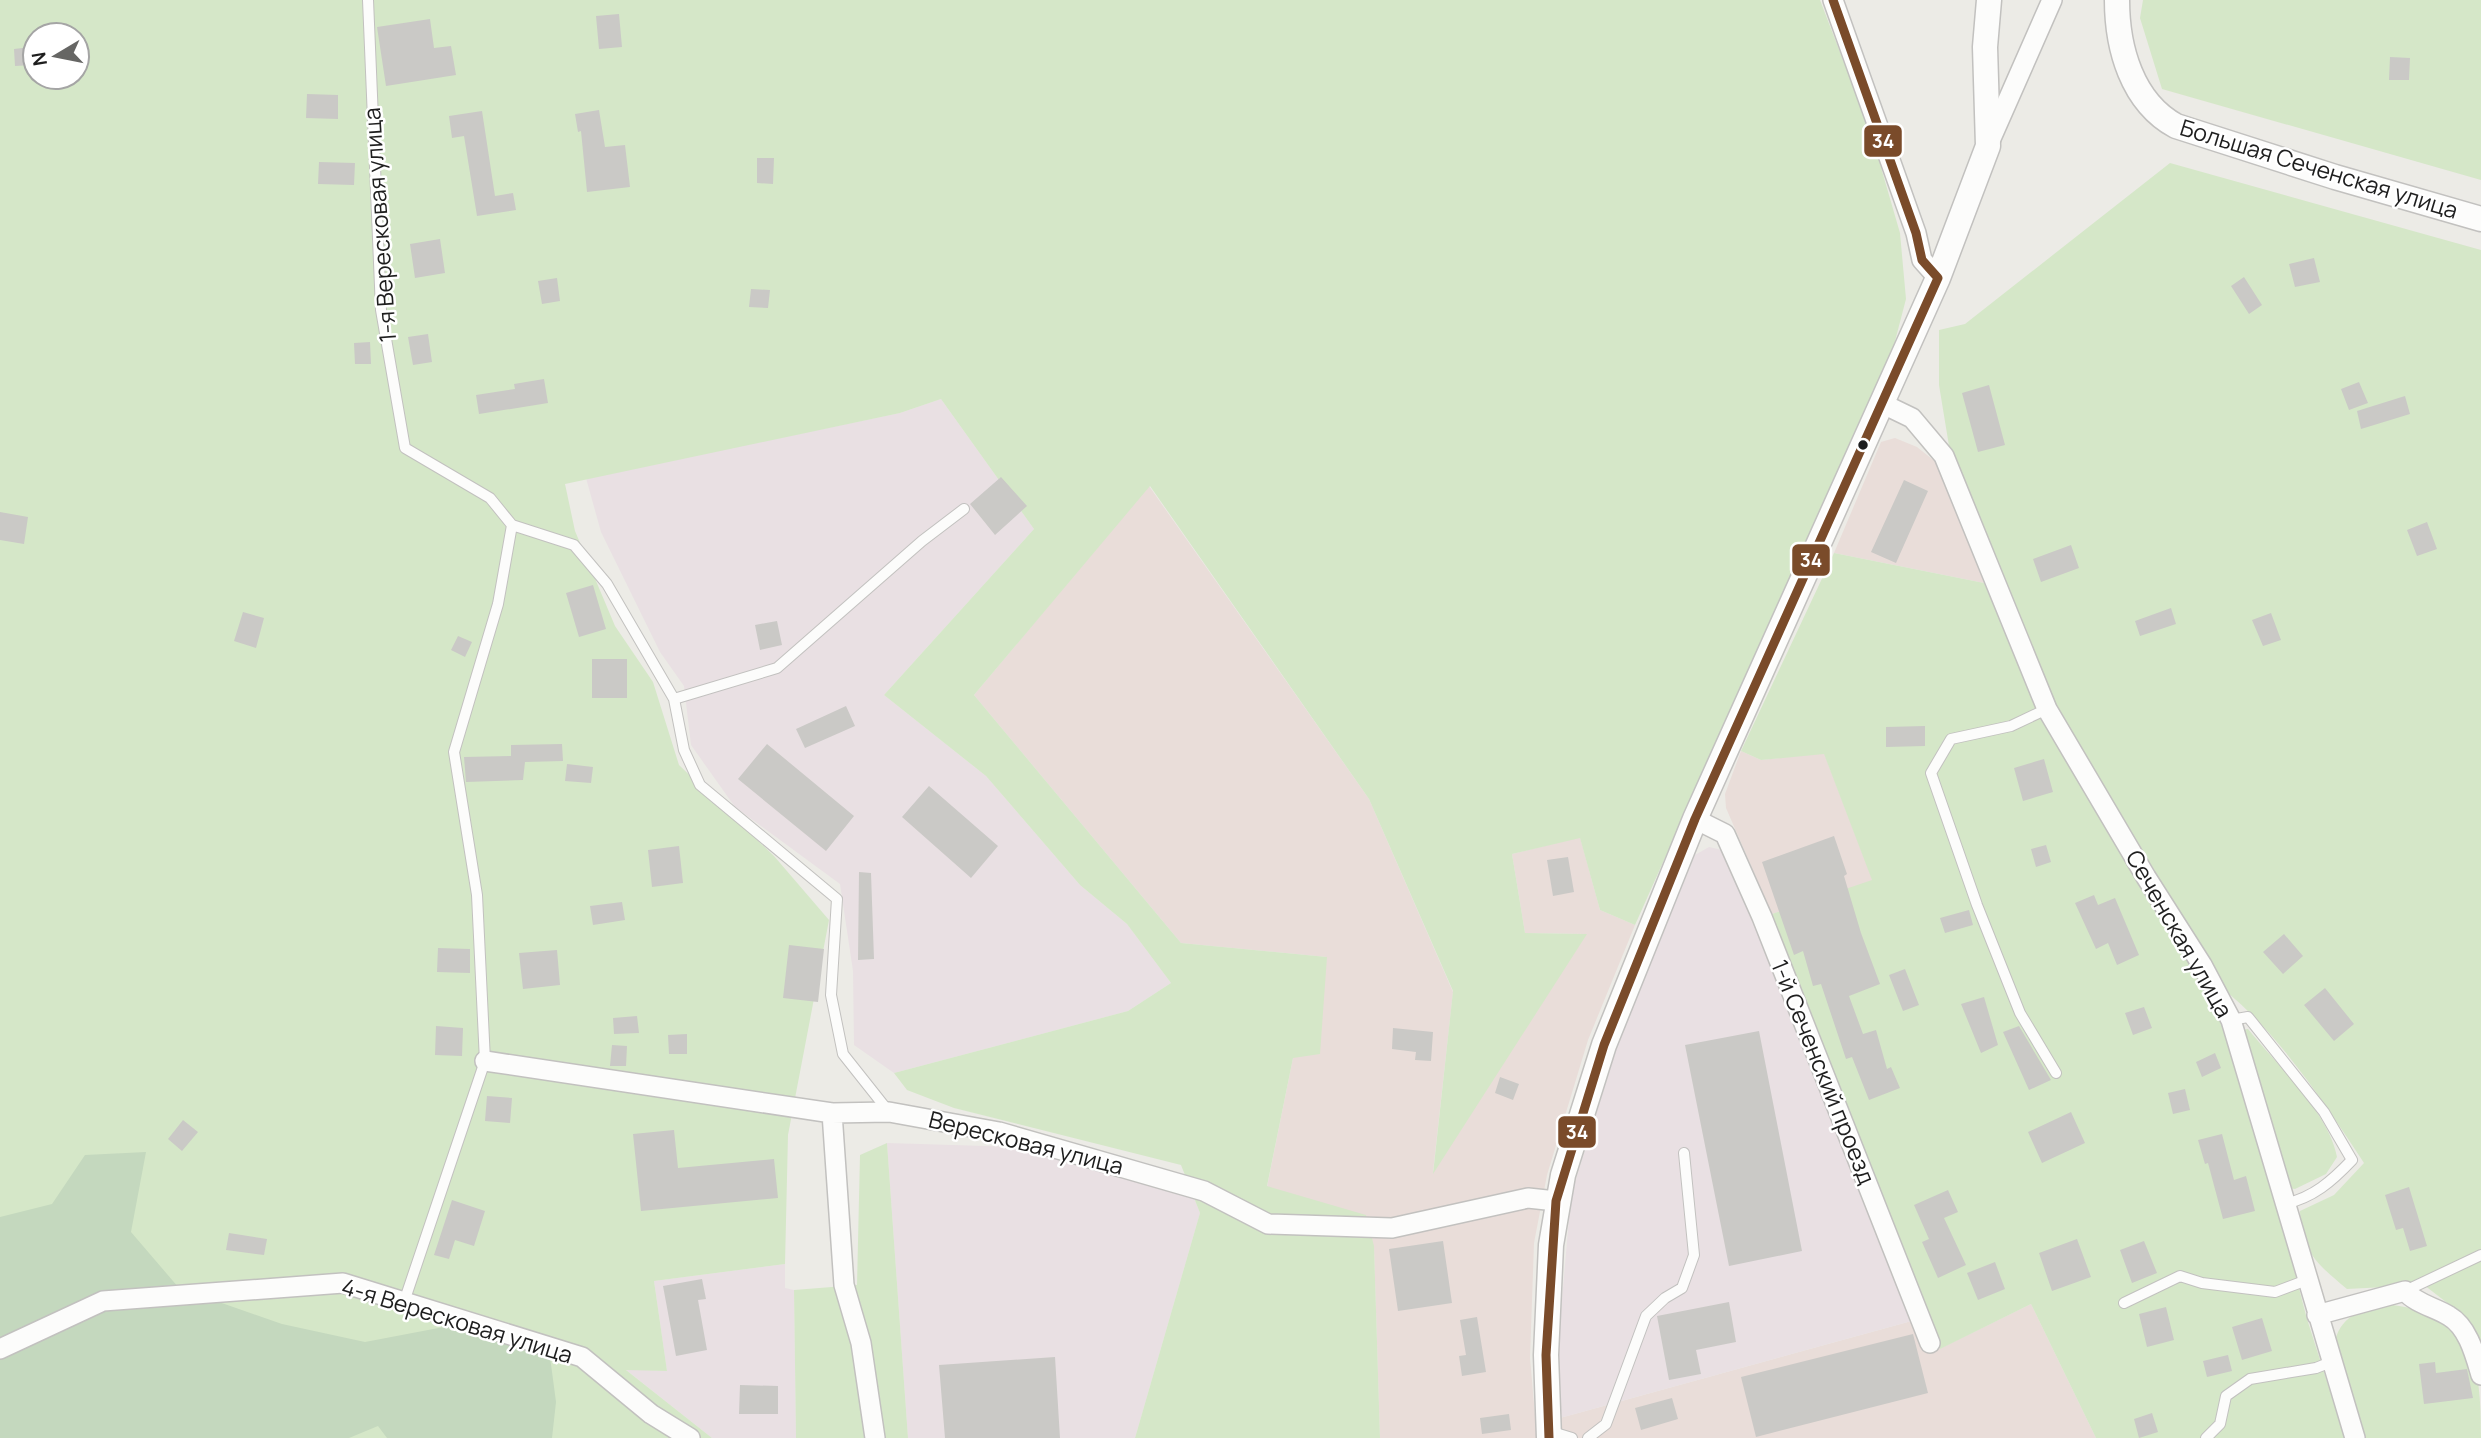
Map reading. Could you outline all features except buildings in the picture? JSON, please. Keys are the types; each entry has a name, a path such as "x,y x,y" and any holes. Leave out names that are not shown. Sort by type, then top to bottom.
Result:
{"street":[{"path":"1833,0 1916,233 1922,260 1938,278"},
{"path":"1988,146 1985,47 1989,0"},
{"path":"1557,1436 1546,1355 1550,1245 1556,1201 1604,1045 1695,819 1938,278 1988,146 2052,0"},
{"name":"Большая Сеченская улица","path":"2117,0 2122,45 2131,75 2158,116 2176,126 2335,177 2481,219"},
{"name":"Сеченская улица","path":"1881,404 1912,418 1944,456 2047,709 2146,877 2202,965 2231,1020 2355,1438"},
{"name":"1-й Сеченский проезд","path":"1695,819 1725,834 1762,917 1930,1343"},
{"name":"Вересковая улица","path":"485,1062 832,1113 889,1112 999,1132 1204,1191 1268,1224 1392,1228 1528,1198 1556,1201"},
{"path":"832,1113 844,1285 861,1343 875,1438"},
{"name":"4-я Вересковая улица","path":"0,1349 103,1301 344,1283 582,1357 650,1414 690,1438"},
{"path":"2317,1315 2405,1291 2410,1298 2452,1317 2472,1345 2481,1375"}],"lane":[{"name":"1-я Вересковая улица","path":"368,0 381,310 405,448 490,498 512,525"},
{"path":"674,699 777,668 922,541 964,509"},
{"path":"404,1302 485,1062 477,895 454,752 498,604 512,525 574,545 607,584 674,699 684,750 700,785 837,899 831,995 843,1054 889,1112"},
{"path":"2047,709 2011,726 1951,739 1931,773 1977,905 2021,1013 2056,1073"},
{"path":"2231,1020 2248,1017 2324,1112 2352,1160 2329,1184 2299,1201 2284,1204"},
{"path":"1588,1438 1606,1424 1646,1316 1665,1298 1682,1288 1694,1255 1684,1153"},
{"path":"2405,1291 2481,1255"},
{"path":"2124,1303 2180,1276 2202,1283 2275,1292 2307,1280"},
{"path":"2206,1438 2220,1424 2226,1396 2250,1378 2316,1368 2331,1362"}],"shaded area":[{"path":"941,399 1034,529 884,695 986,776 1080,885 1127,924 1171,983 1128,1011 894,1073 854,1045 853,971 840,884 735,807 691,745 684,686 660,652 601,532 586,478 900,413"},
{"path":"1895,438 1917,447 1937,463 1984,583 1834,553 1881,442"},
{"path":"1149,486 1369,799 1453,992 1433,1172 1586,934 1525,933 1512,854 1580,837 1600,910 1635,925 1588,1040 1547,1175 1534,1243 1530,1358 1537,1438 1380,1438 1374,1247 1267,1187 1293,1058 1327,957 1181,943 974,695"},
{"path":"1741,751 1761,760 1824,753 1873,881 1772,914 1726,808 1725,794"},
{"path":"1709,847 1722,850 1756,917 1915,1320 1560,1418 1557,1358 1571,1195 1618,1044 1695,855"},
{"path":"887,1143 1018,1147 1194,1198 1200,1213 1135,1438 908,1438"},
{"path":"785,1264 785,1288 794,1290 796,1438 712,1438 625,1369 667,1371 654,1281"},
{"path":"2031,1304 2096,1438 1561,1438 1560,1418 1915,1320 1929,1354"}],"green space":[{"path":"0,0 1820,0 1871,133 1900,233 1906,299 1894,345 1635,925 1600,910 1580,838 1512,854 1525,933 1587,934 1433,1174 1453,991 1369,799 1150,486 974,695 1181,943 1327,957 1320,1054 1293,1058 1267,1186 1366,1215 1374,1246 1380,1438 1135,1438 1200,1213 1181,1165 954,1108 907,1090 894,1073 1128,1011 1171,983 1127,924 1080,885 986,776 884,695 1034,529 941,399 900,413 565,484 575,531 615,626 653,682 679,765 774,856 829,920 788,1135 785,1264 654,1281 667,1371 626,1370 712,1438 0,1438"},
{"path":"2143,0 2481,0 2481,180 2162,89 2140,18"},
{"path":"2170,163 2481,250 2481,1351 2459,1312 2424,1285 2347,1289 2319,1264 2307,1247 2300,1211 2334,1195 2364,1163 2284,1051 2228,993 2056,706 1950,452 1939,385 1939,330 1965,324"},
{"path":"1834,553 1984,583 2044,718 2139,885 2196,969 2224,1023 2263,1151 2307,1319 2345,1438 2096,1438 2031,1304 1940,1349 1772,914 1872,880 1824,754 1761,760 1741,751"},
{"path":"2248,1029 2313,1106 2332,1140 2337,1157 2326,1174 2295,1189 2289,1188 2243,1030"},
{"path":"887,1143 908,1438 796,1438 794,1290 857,1285 860,1155"},
{"path":"146,1152 131,1232 179,1288 282,1324 365,1342 491,1318 548,1342 556,1402 552,1438 387,1438 378,1426 349,1438 0,1438 0,1217 52,1204 85,1155"},
{"path":"2393,1305 2421,1311 2442,1320 2457,1333 2468,1348 2479,1388 2481,1438 2363,1438 2335,1341 2338,1332 2349,1318 2365,1310"}],"transit line":[{"name":"34","path":"1833,0 1916,233 1922,260 1938,278"},
{"name":"34","path":"1549,1438 1546,1355 1556,1201 1604,1045 1695,819 1938,278"}]}
